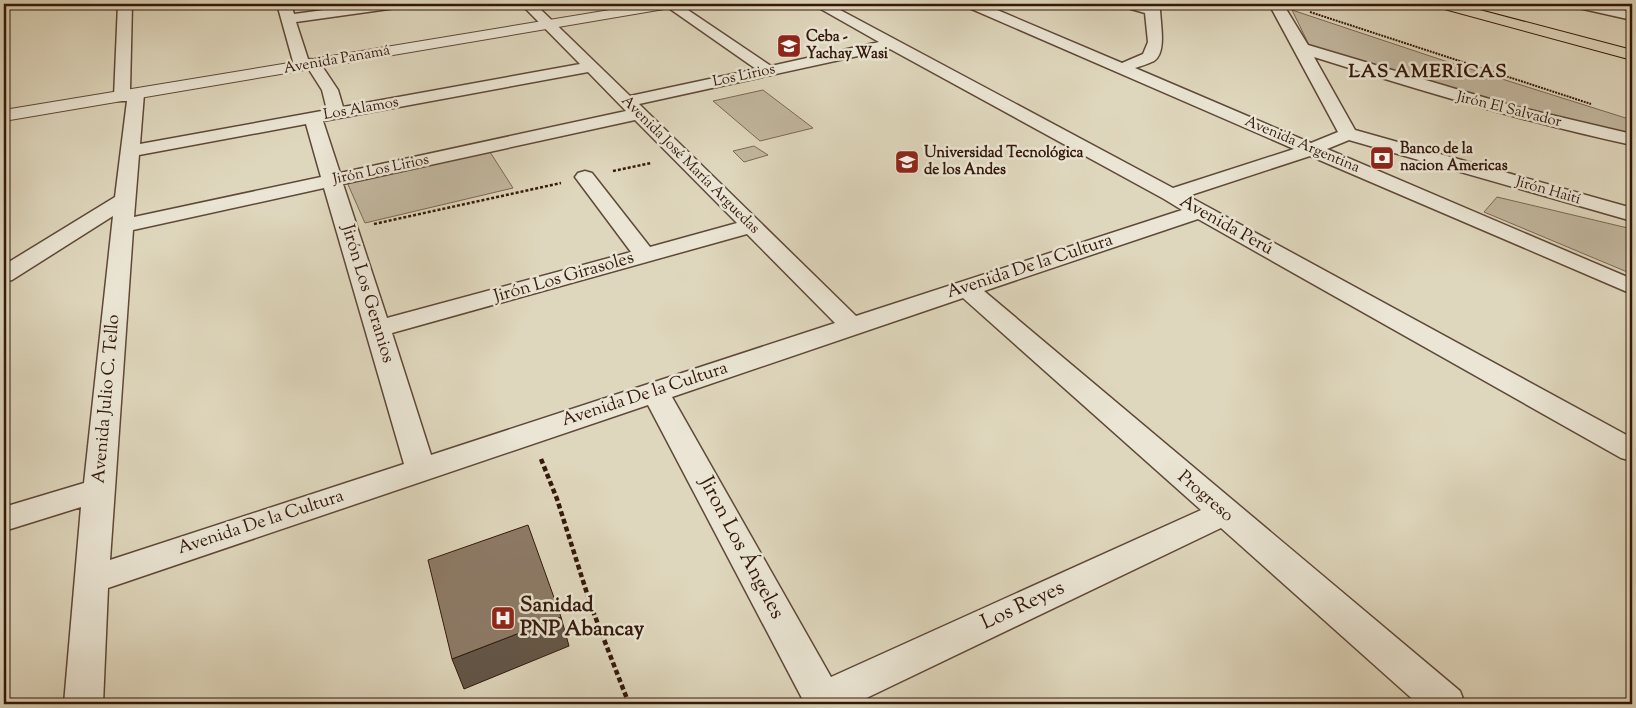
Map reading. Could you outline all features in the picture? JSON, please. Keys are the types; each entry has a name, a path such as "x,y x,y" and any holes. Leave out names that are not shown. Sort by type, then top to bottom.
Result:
{"highway":[{"path":"1442,4 1632,54"},
{"path":"1473,4 1632,45"}],"street":[{"name":"Avenida Julio C. Tello","path":"83,704 91,580 123,226 132,151 125,4"},
{"name":"Jirón Los Geranios","path":"284,4 307,64 330,90 325,115 332,181 421,470"},
{"path":"289,19 396,4"},
{"name":"Avenida José María Arguedas","path":"528,4 852,326"},
{"name":"Avenida Panamá","path":"4,116 670,4"},
{"path":"670,4 769,71"},
{"name":"Avenida Perú","path":"819,4 1171,195 1632,450"},
{"name":"Avenida Argentina","path":"972,4 1632,288"},
{"path":"1122,68 1150,57 1156,42 1152,7 1129,4"},
{"path":"1171,195 1312,149 1348,134 1276,4"},
{"path":"1579,4 1632,16"},
{"name":"Los Lirios","path":"632,108 769,71 892,44"},
{"name":"Jirón El Salvador","path":"1302,48 1518,114 1632,139"},
{"name":"Los Alamos","path":"132,151 591,67"},
{"name":"Jirón Los Lirios","path":"123,226 332,181 632,108"},
{"name":"Jirón Haití","path":"1348,134 1632,215"},
{"path":"585,177 645,255"},
{"path":"4,275 126,199"},
{"name":"Avenida De la Cultura","path":"91,580 1200,211"},
{"name":"Jirón Los Girasoles","path":"377,329 751,226"},
{"name":"Progreso","path":"966,288 1446,704"},
{"name":"Jiron Los Ángeles","path":"655,392 694,459 731,532 824,702"},
{"path":"4,519 99,490"},
{"name":"Los Reyes","path":"824,702 1224,513"}],"path":[{"path":"1305,10 1595,105"},
{"path":"348,230 681,156"},
{"path":"531,433 557,499 591,606 629,704"}],"shaded area":[{"path":"1292,10 1632,120 1632,134 1532,113 1310,47"},
{"path":"763,90 813,128 760,141 713,101"},
{"path":"754,146 768,155 744,162 733,151"},
{"path":"490,152 513,188 365,223 346,180"},
{"path":"1497,197 1632,229 1632,274 1484,212"}],"building":[{"name":"Sanidad PNP Abancay","path":"528,525 561,617 452,659 428,560"}],"place":[{"name":"Ceba - Yachay Wasi","path":"789,46"},
{"name":"Banco de la nacion Americas","path":"1382,158"},
{"name":"Universidad Tecnológica de los Andes","path":"907,162"},
{"name":"Sanidad PNP Abancay","path":"503,618"}],"district":[{"name":"LAS AMERICAS","path":"1428,72"}]}
